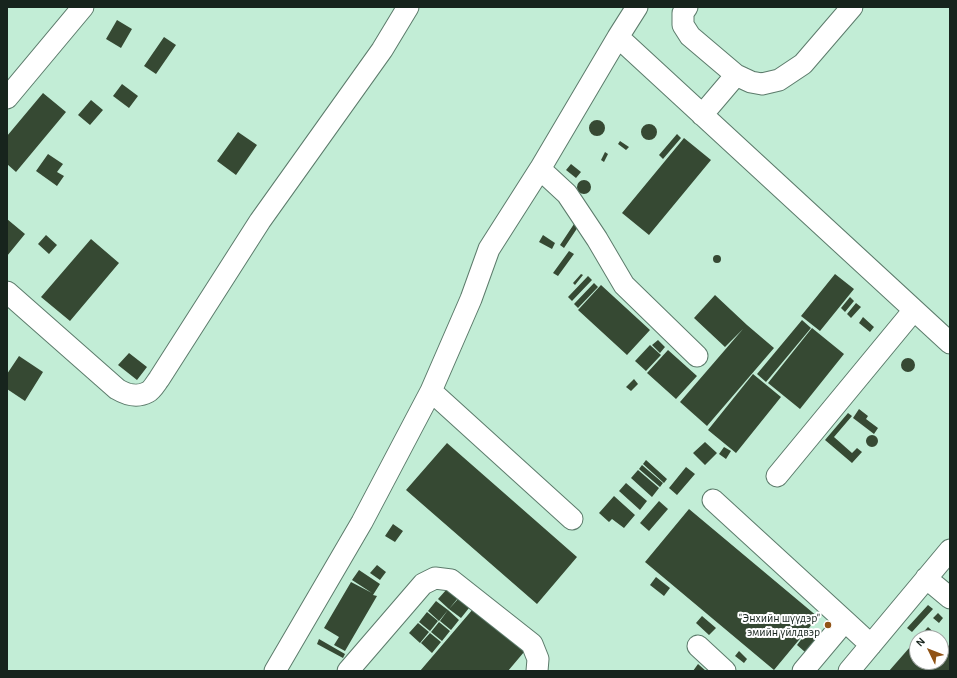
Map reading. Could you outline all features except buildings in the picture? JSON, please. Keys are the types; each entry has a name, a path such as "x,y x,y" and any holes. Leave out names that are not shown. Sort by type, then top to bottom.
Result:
{"street":[{"path":"7,98 83,7"},
{"path":"7,292 117,389 127,395 137,395 149,392 159,380 260,221 382,50 408,7"},
{"path":"275,671 362,522 431,391 471,299 489,249 540,169 618,36 637,7"},
{"path":"687,7 683,13 683,25 690,36 736,75 750,82 762,84 779,80 803,64 852,7"},
{"path":"618,36 950,343"},
{"path":"702,115 736,75"},
{"path":"540,169 567,194 597,239 624,285 697,356"},
{"path":"777,476 914,310"},
{"path":"431,391 572,519"},
{"path":"713,500 871,645"},
{"path":"849,671 950,550"},
{"path":"348,671 423,584 435,578 451,580 532,644 538,659 537,671"},
{"path":"926,578 950,598"},
{"path":"803,671 845,621"},
{"path":"698,646 725,671"}],"shaded area":[{"path":"7,7 950,7 950,671 7,671"}],"place":[{"name":"\"Энхийн шүүдэр\" эмийн үйлдвэр","path":"828,625"}]}
